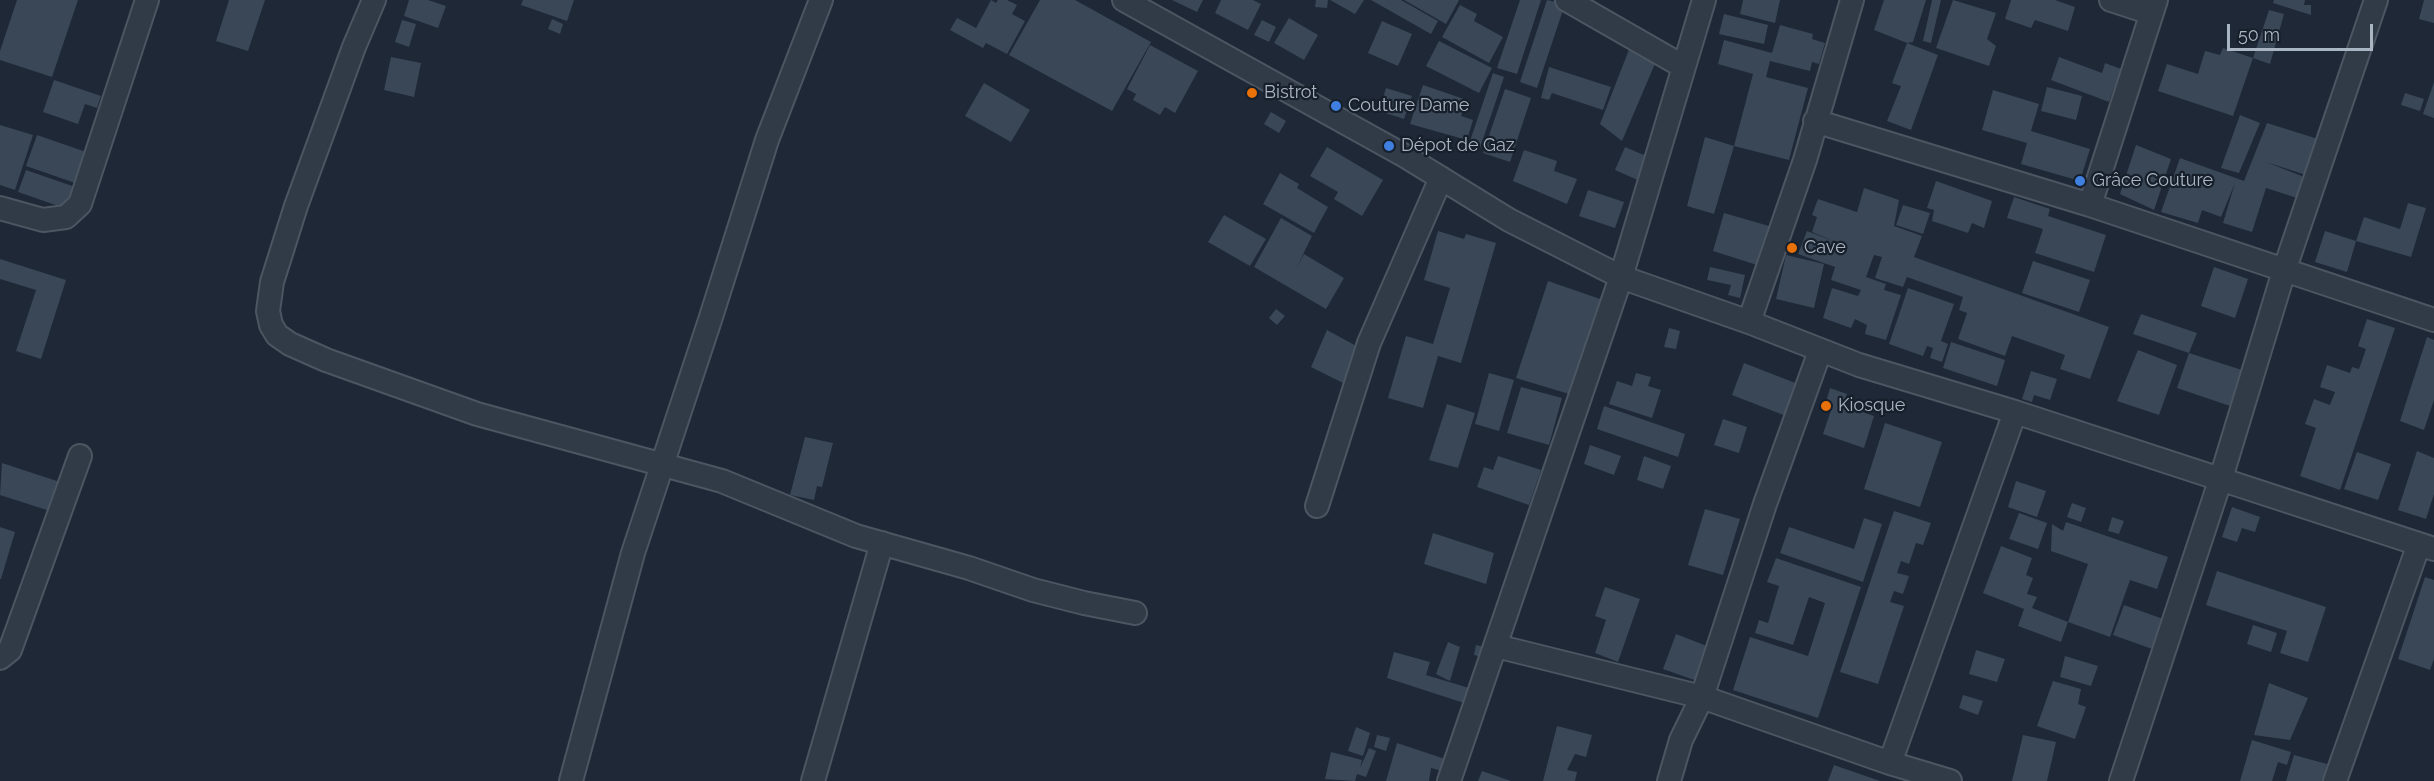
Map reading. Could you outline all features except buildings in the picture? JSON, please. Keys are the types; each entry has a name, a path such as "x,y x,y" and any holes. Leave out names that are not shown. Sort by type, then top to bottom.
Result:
{"street":[{"path":"0,208 43,220 66,218 80,204 147,0"},
{"path":"374,0 354,47 289,227 272,282 268,311 271,325 277,335 290,344 326,360 477,414 722,481 856,536 969,568 1033,590 1135,613"},
{"path":"571,781 633,553 661,465 767,140 821,0"},
{"path":"1567,0 1684,67"},
{"path":"1449,781 1621,277 1704,0"},
{"path":"1749,322 1805,160 1852,0"},
{"path":"2090,205 2153,7 2111,0"},
{"path":"2121,781 2221,478 2284,271 2376,0"},
{"path":"1126,1 1441,178 1509,220 1621,277 1749,322 1820,351 2221,478 2427,547 2335,781"},
{"path":"1815,121 2090,205 2434,320"},
{"path":"1317,506 1369,343 1441,178"},
{"path":"1669,781 1681,740 1702,697 1765,504 1820,351"},
{"path":"1890,763 2015,412"},
{"path":"0,658 10,650 80,456"},
{"path":"813,781 882,543"},
{"path":"1496,646 1702,697 1890,763 1950,781"}],"place":[{"name":"Bistrot","path":"1252,93"},
{"name":"Couture Dame","path":"1336,106"},
{"name":"Dépot de Gaz","path":"1389,146"},
{"name":"Grâce Couture","path":"2080,181"},
{"name":"Cave","path":"1792,248"},
{"name":"Kiosque","path":"1826,406"}]}
